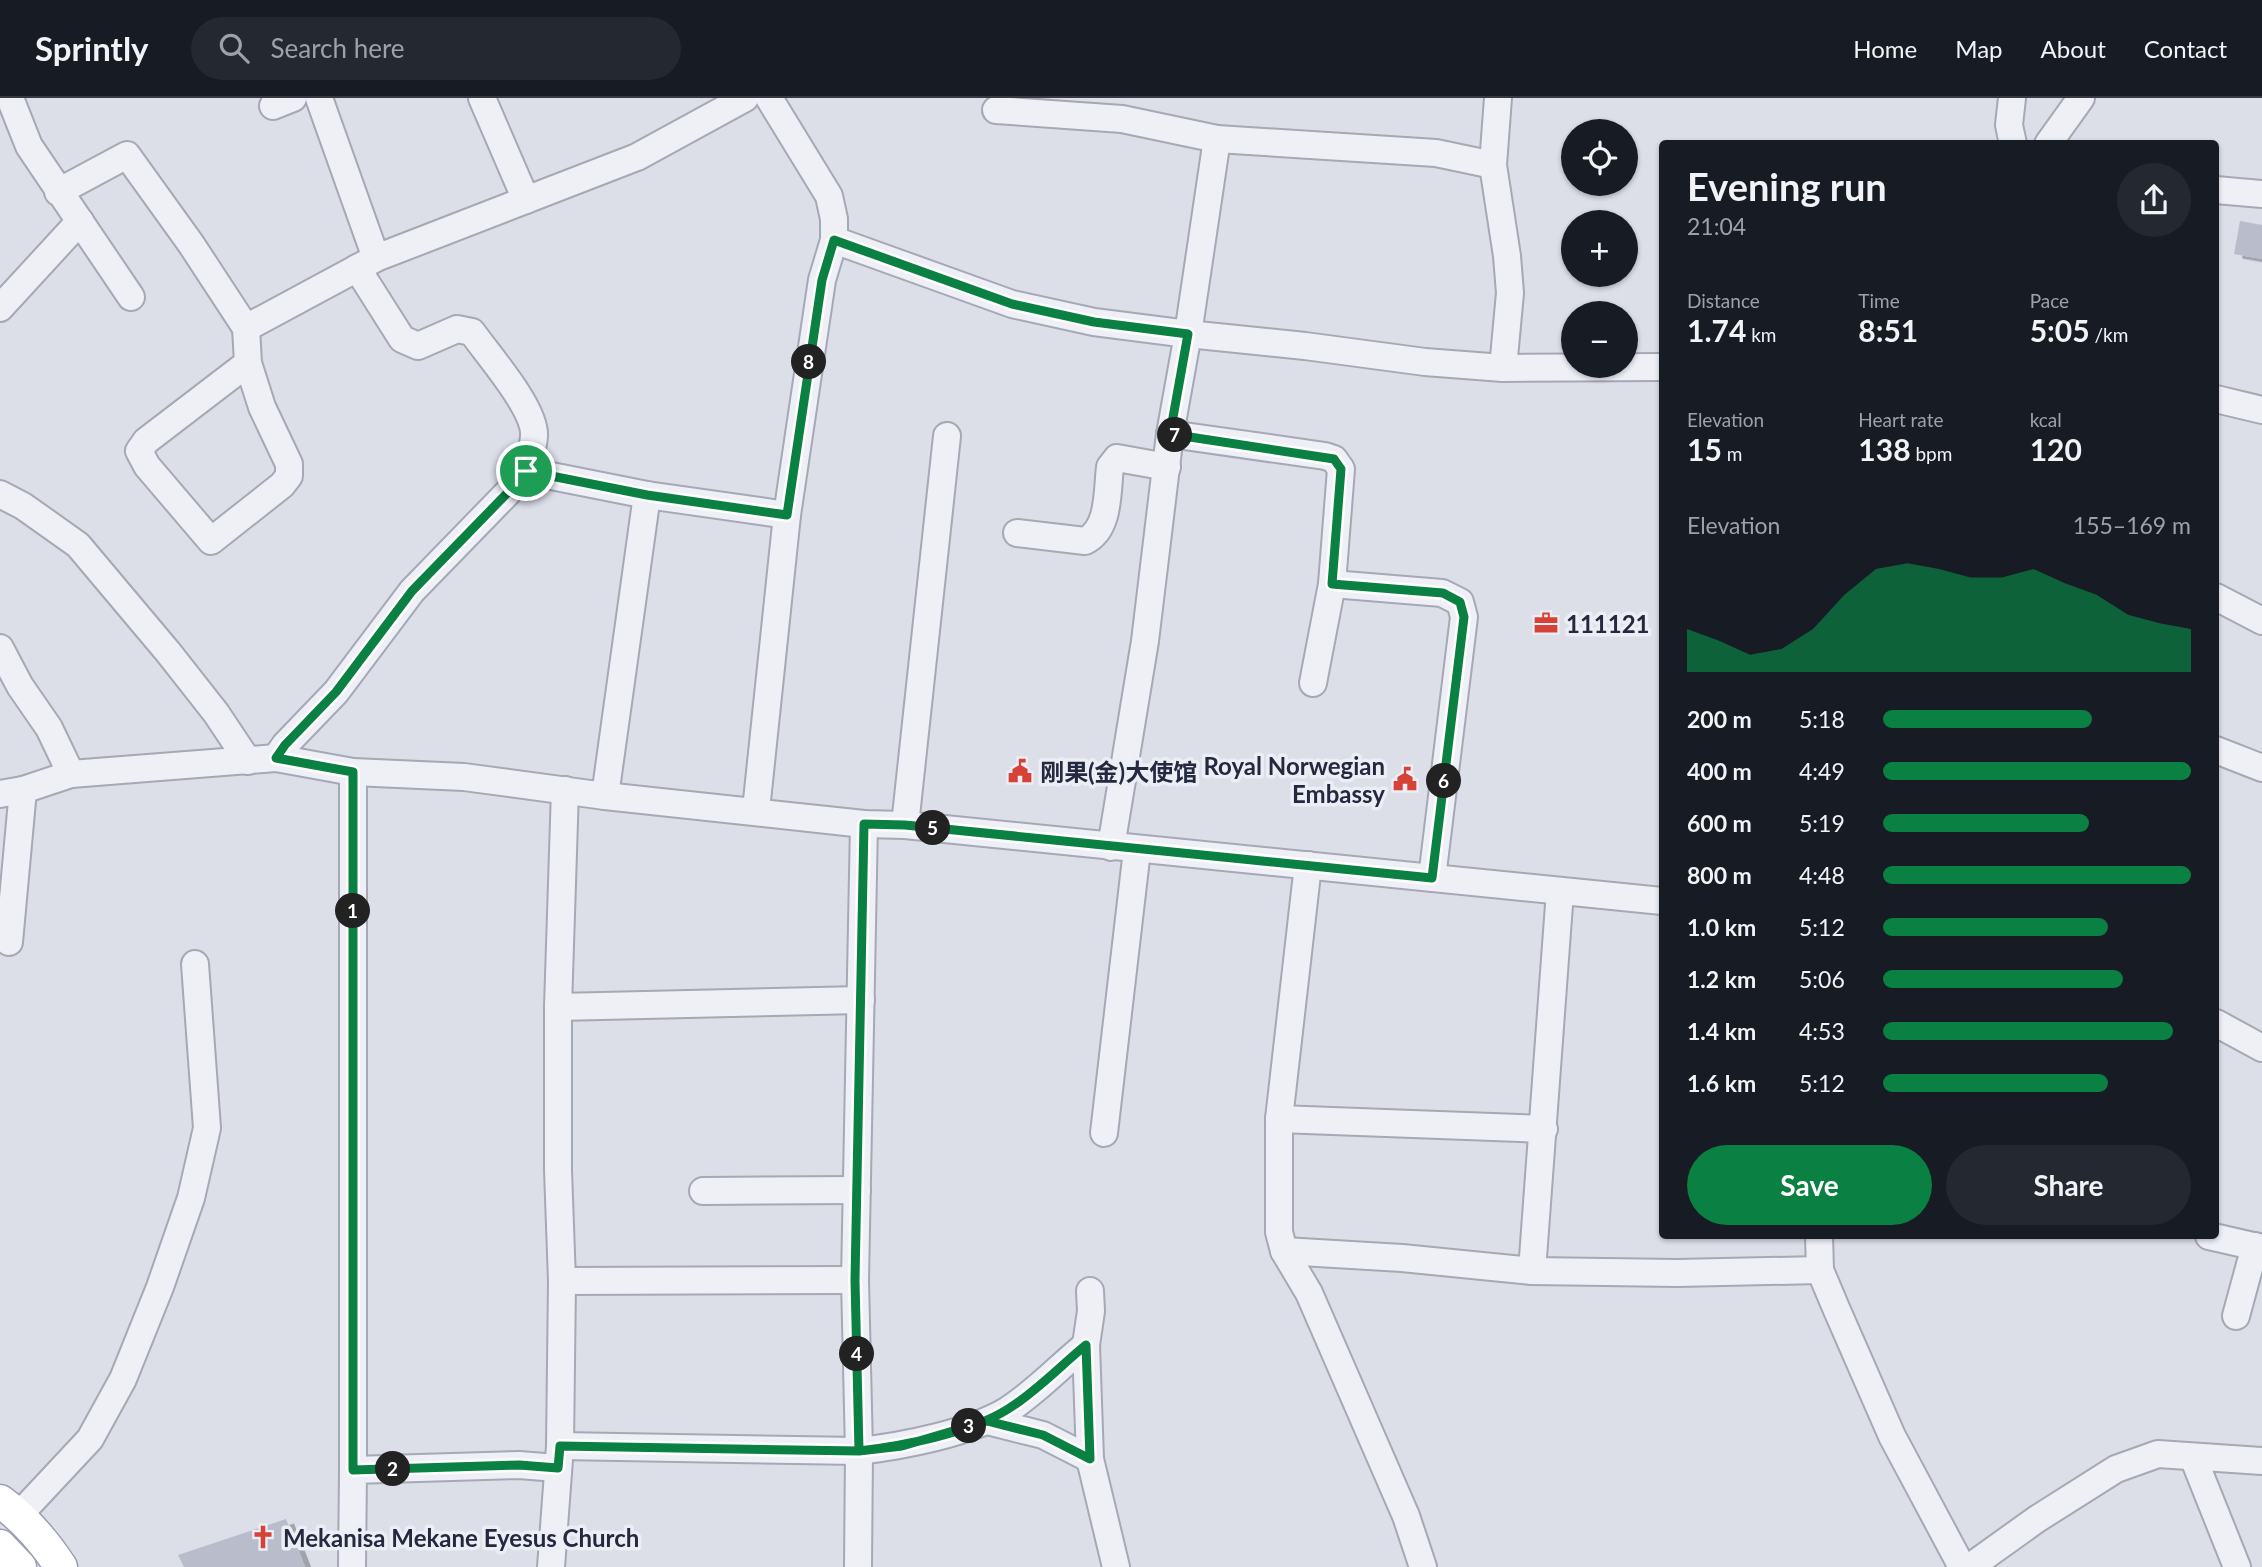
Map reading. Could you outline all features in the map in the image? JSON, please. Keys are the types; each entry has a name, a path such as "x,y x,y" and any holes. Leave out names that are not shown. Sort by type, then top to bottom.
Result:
{"main road":[{"path":"10,1508 49,1548 61,1567"},
{"path":"0,1546 20,1567"}],"street":[{"path":"10,98 29,146 131,297"},
{"path":"276,758 336,692 412,591 518,482 526,471 535,434 527,408 472,332 457,329 418,346 402,339 367,263 319,98"},
{"path":"482,98 526,200"},
{"path":"246,328 367,263 637,157 745,98"},
{"path":"756,810 787,515 822,280 834,240 834,219 829,196 769,98"},
{"path":"1498,98 1493,164 1510,293 1503,368"},
{"path":"2012,98 2009,125 2012,140"},
{"path":"2051,140 2081,98"},
{"path":"996,110 1122,119 1217,139 1436,153 1493,164"},
{"path":"1104,1133 1124,849 1145,641 1170,434 1217,139"},
{"path":"58,192 127,155 191,244 246,328 248,363 262,407 289,464 289,476 282,485 211,541 147,466 139,451 146,441 248,363"},
{"path":"2219,190 2262,194"},
{"path":"0,308 80,221"},
{"path":"834,240 1012,304 1094,322 1306,345 1425,362 1503,368 1659,367"},
{"path":"2219,400 2262,410"},
{"path":"1170,434 1334,459 1341,469 1332,584 1313,683"},
{"path":"905,825 947,436"},
{"path":"1017,533 1085,541 1094,537 1103,522 1113,460 1117,458 1167,467"},
{"path":"526,471 647,495 787,515"},
{"path":"0,494 23,506 78,545 176,662 216,713 248,761"},
{"path":"605,796 647,495"},
{"path":"1332,584 1443,593 1460,602 1464,617 1432,878"},
{"path":"2219,599 2262,621"},
{"path":"0,648 20,686 48,728 71,774"},
{"path":"2219,751 2262,768"},
{"path":"9,942 12,792 71,774 276,758 353,772 464,777 605,796 756,810 864,824 905,825 1659,901"},
{"path":"352,1567 353,772"},
{"path":"551,1567 559,1457 562,1281 558,1170 558,1007 565,790"},
{"path":"858,1567 859,1451 855,1280 864,824"},
{"path":"1308,865 1279,1119 1279,1232 1284,1251 1309,1293 1406,1516 1423,1567"},
{"path":"1532,1270 1560,891"},
{"path":"10,1508 90,1439 123,1379 160,1287 191,1198 206,1128 195,964"},
{"path":"558,1007 861,1000"},
{"path":"2219,1025 2262,1048"},
{"path":"1279,1119 1544,1129"},
{"path":"703,1191 857,1190"},
{"path":"2219,1238 2259,1247 2236,1316"},
{"path":"1819,1239 1821,1270 1892,1436 1962,1567"},
{"path":"1284,1251 1532,1270 1676,1273 1821,1270"},
{"path":"562,1281 855,1280"},
{"path":"1090,1291 1091,1311 1086,1345 1090,1459 1116,1567"},
{"path":"353,1470 519,1465 559,1457 859,1451 902,1446 987,1421 1022,1399 1086,1345"},
{"path":"987,1421 1043,1435 1090,1459"},
{"path":"1970,1567 2037,1519 2116,1469 2158,1454 2262,1461"},
{"path":"2193,1457 2237,1567"}],"building":[{"path":"2240,221 2262,225 2262,259 2234,254"},
{"name":"Mekanisa Mekane Eyesus Church","path":"286,1519 305,1567 184,1567 178,1555"}],"place":[{"name":"111121","path":"1546,623"},
{"name":"刚果(金)大使馆","path":"1020,771"},
{"name":"Royal Norwegian Embassy","path":"1405,779"},
{"name":"Mekanisa Mekane Eyesus Church","path":"263,1537"}],"route":[{"path":"526,471 412,591 336,692 276,758 353,772 353,1470 519,1465 558,1468 560,1446 859,1451 902,1446 987,1421 1022,1399 1086,1345 1089,1364 1090,1459 1043,1435 987,1421 902,1446 859,1451 855,1280 864,824 905,825 1432,878 1464,617 1460,602 1443,593 1332,584 1341,469 1334,459 1170,434 1188,334 1094,322 1012,304 834,240 822,280 787,515 647,495 526,471"}]}
